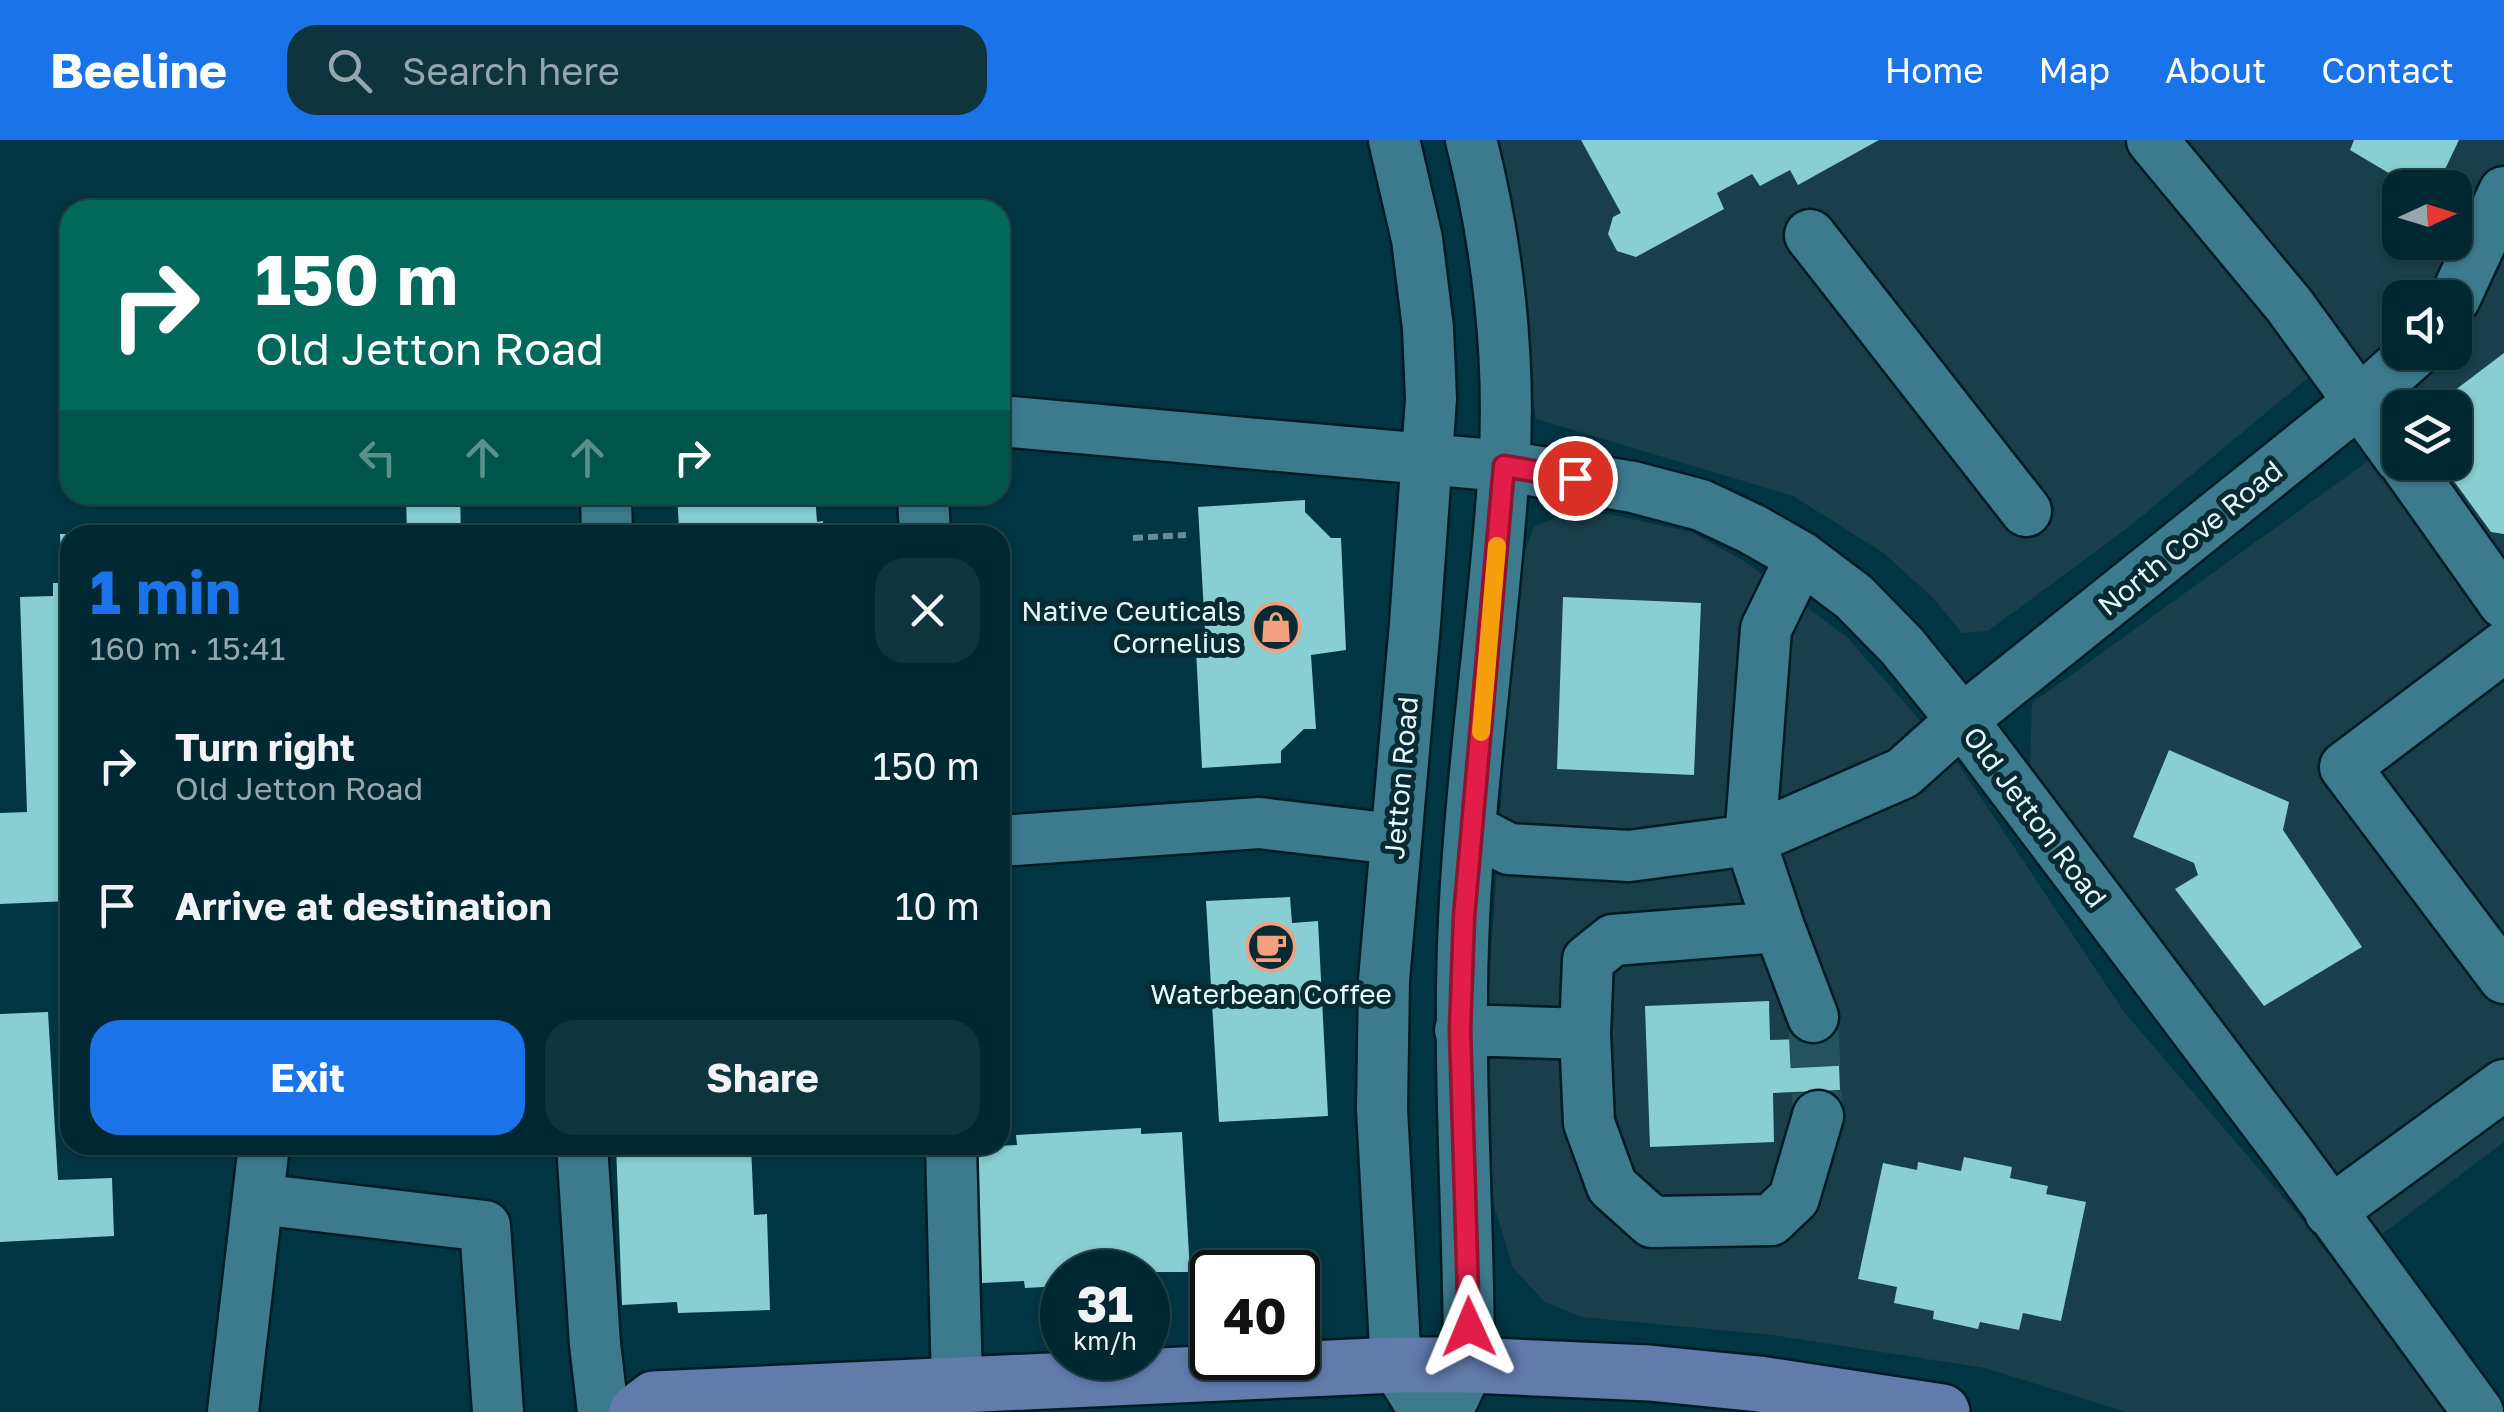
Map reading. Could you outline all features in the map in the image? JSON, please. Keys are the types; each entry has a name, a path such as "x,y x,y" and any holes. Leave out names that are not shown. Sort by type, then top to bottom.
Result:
{"main road":[{"path":"637,1412 654,1399 1396,1365 1458,1389 1649,1373 1779,1387 1942,1412"}],"street":[{"name":"Jetton Road","path":"1394,140 1417,239 1428,328 1429,459 1394,839 1384,980 1382,1110 1396,1365 1425,1412"},
{"path":"1458,1389 1464,917 1504,466 1504,373 1496,270 1470,140"},
{"path":"2152,140 2289,305 2382,432"},
{"path":"2463,280 2504,192"},
{"path":"1810,235 2026,511"},
{"name":"North Cove Road","path":"1472,830 1509,849 1628,856 1750,840 1903,774 1962,720 2395,370"},
{"name":"Old Jetton Road","path":"1010,422 1504,466 1633,487 1701,506 1801,557 1854,598 1902,646 1962,720 2478,1412"},
{"path":"2416,480 2504,603"},
{"path":"1801,557 1766,629 1750,840 1812,1017"},
{"path":"2504,648 2344,767 2504,978"},
{"path":"1010,840 1259,823 1394,839"},
{"path":"1779,926 1613,940 1588,960 1588,1123 1612,1186 1652,1222 1771,1220 1794,1198 1818,1116"},
{"path":"1460,1030 1585,1034"},
{"path":"2330,1212 2504,1086"},
{"path":"233,1412 263,1155"},
{"path":"583,1155 595,1344 604,1412"},
{"path":"951,1155 957,1384"},
{"path":"258,1199 485,1226 498,1412"}],"path":[{"path":"1133,538 1186,535"},
{"path":"1150,992 1204,990"}],"shaded area":[{"path":"1488,140 2504,140 2504,1142 2373,1241 2030,765 2032,703 2382,451 2382,480 2472,480 2472,390 2382,390 2382,403 2345,347 2129,527 1988,631 1962,633 1934,599 1885,554 1793,496 1536,419"},
{"path":"1566,513 1609,514 1691,532 1744,561 1847,637 1959,765 2125,1013 2295,1211 2445,1412 2126,1412 1985,1368 1772,1335 1581,1317 1545,1302 1513,1268 1492,1199 1489,985 1516,575 1534,527"}],"building":[{"path":"1581,140 1879,140 1798,185 1790,170 1760,186 1752,174 1717,193 1724,209 1636,257 1617,251 1608,234 1613,217 1621,213"},
{"path":"2354,140 2459,140 2445,170 2384,170 2350,150"},
{"path":"2504,353 2504,534 2491,532 2453,480 2472,480 2472,390 2455,390"},
{"path":"1305,500 1305,512 1331,538 1341,538 1346,650 1311,655 1316,729 1304,729 1281,751 1281,763 1202,768 1196,649 1206,648 1198,507"},
{"path":"406,505 460,505 461,525 407,525"},
{"path":"678,505 816,505 817,522 823,521 823,525 679,525"},
{"path":"53,583 60,583 60,901 0,904 0,813 27,812 20,597 53,596"},
{"path":"1563,597 1701,603 1694,775 1557,769"},
{"path":"2169,750 2289,802 2283,830 2362,947 2264,1006 2175,889 2198,875 2194,863 2133,837"},
{"path":"1290,897 1292,923 1318,921 1328,1116 1219,1122 1206,901"},
{"path":"1769,1001 1770,1040 1838,1038 1840,1090 1773,1093 1774,1142 1650,1147 1645,1006"},
{"path":"48,1012 58,1180 112,1178 114,1236 0,1242 0,1014"},
{"path":"1141,1128 1141,1134 1182,1132 1190,1272 1170,1272 1170,1250 1040,1250 1040,1287 1025,1288 1024,1281 982,1283 975,1155 1010,1155 1010,1145 1017,1145 1016,1135"},
{"path":"616,1155 751,1155 754,1215 767,1214 770,1310 678,1313 677,1302 622,1305"},
{"path":"1964,1157 2012,1167 2010,1178 2048,1186 2046,1194 2086,1202 2061,1321 2023,1313 2019,1330 1980,1322 1978,1329 1933,1319 1934,1311 1894,1303 1897,1287 1858,1279 1883,1163 1917,1170 1918,1162 1961,1171"}],"tunnel":[{"path":"1813,1017 1818,1116"}],"slow traffic":[{"path":"1481,732 1497,546"}],"place":[{"name":"Native Ceuticals Cornelius","path":"1276,627"},
{"name":"Waterbean Coffee","path":"1271,947"}],"route":[{"path":"1469,1327 1460,1030 1464,917 1504,466 1575,478"}]}
